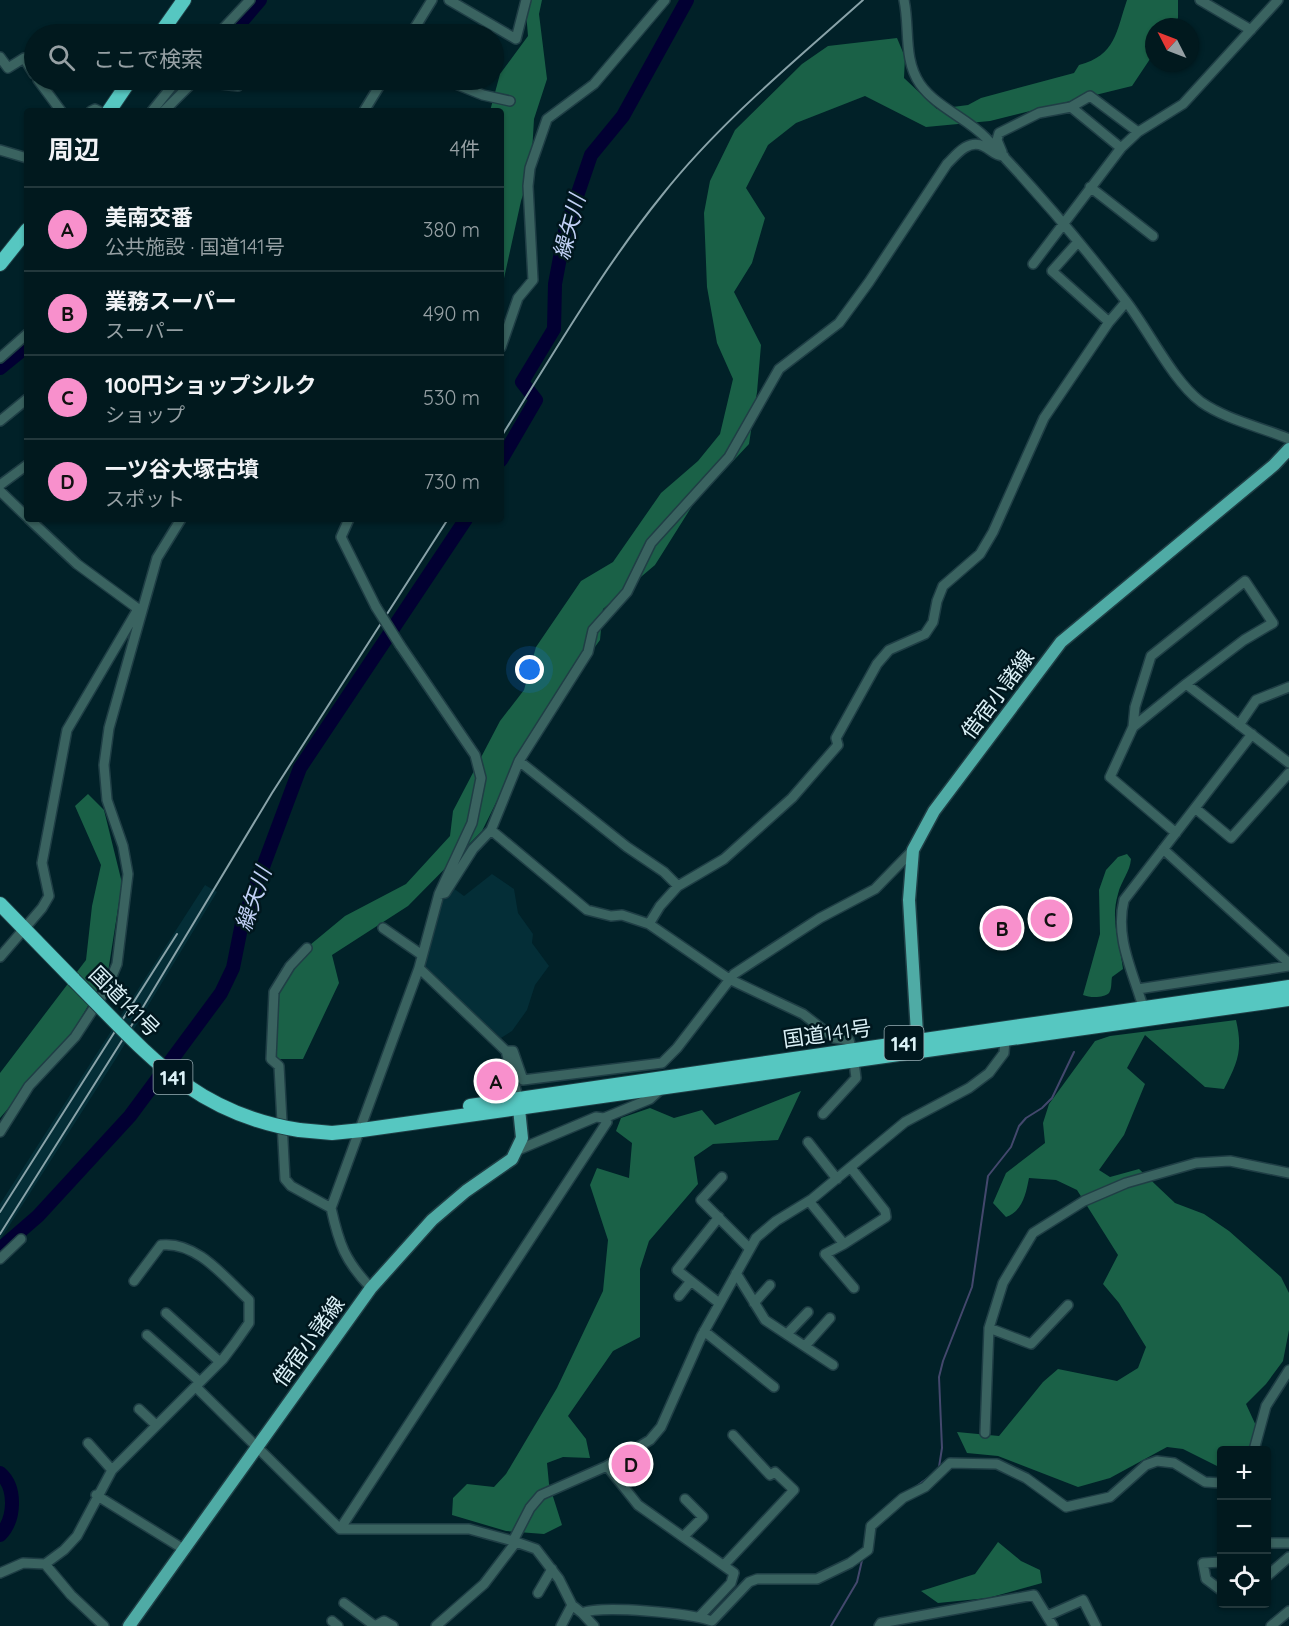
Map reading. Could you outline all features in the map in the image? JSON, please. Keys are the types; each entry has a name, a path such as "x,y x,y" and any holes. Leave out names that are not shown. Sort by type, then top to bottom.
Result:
{"highway":[{"path":"167,24 184,0"},
{"path":"111,108 123,90"},
{"path":"0,264 24,234"},
{"name":"国道141号","path":"0,904 162,1068 200,1096 252,1120 298,1131 332,1133 367,1129 387,1120 918,1047 1145,1013 1289,999"},
{"name":"国道141号","path":"918,1047 1005,1040 1289,987"},
{"name":"国道141号","path":"518,1103 661,1089 853,1056"}],"main road":[{"name":"借宿小諸線","path":"918,1047 909,900 913,850 934,811 1061,642 1274,465 1289,449"},
{"path":"518,1103 522,1138 518,1150"},
{"name":"借宿小諸線","path":"129,1626 259,1448 293,1395 371,1288 432,1220 466,1191 512,1159 518,1150"}],"street":[{"path":"227,24 250,0"},
{"path":"417,24 432,0"},
{"path":"449,0 490,24"},
{"path":"504,32 516,39 526,0"},
{"path":"504,338 518,298 533,280 528,186 530,168 547,119 594,84 665,0"},
{"path":"904,0 909,27 908,49 912,69 921,85 981,132 1004,156 1126,302 1167,363 1201,401 1289,439"},
{"path":"1200,0 1251,30"},
{"path":"1033,264 1121,148 1138,132 1183,104 1278,0"},
{"path":"0,57 8,68 24,58"},
{"path":"45,90 59,108"},
{"path":"154,108 169,90"},
{"path":"167,108 185,90"},
{"path":"366,108 377,90"},
{"path":"471,90 510,101"},
{"path":"1004,156 997,140 999,133 1039,113 1071,108 1090,96 1138,132"},
{"path":"1071,108 1121,148"},
{"path":"439,894 445,893 473,849 491,830 519,761 588,652 594,630 627,592 651,543 729,457 779,369 839,323 947,164 962,148 973,144 982,145 997,156 1004,156"},
{"path":"0,150 24,157"},
{"path":"1090,187 1153,236"},
{"path":"1077,243 1052,271 1109,322"},
{"path":"649,924 660,906 678,886 724,859 792,798 837,745 836,738 877,664 889,650 925,634 933,622 937,601 944,586 980,554 993,531 1044,418 1109,322 1126,302"},
{"path":"0,358 24,337"},
{"path":"0,420 24,401"},
{"path":"0,485 24,467"},
{"path":"0,491 24,514"},
{"path":"32,522 77,564 140,610"},
{"path":"0,1132 29,1086 84,1023 107,988 117,964 128,874 123,846 107,800 104,765 109,728 140,610 157,558 179,522"},
{"path":"348,522 341,537 376,607 475,755 481,778 472,823 439,894 419,968 367,1129 331,1208 345,1258 371,1288"},
{"path":"1132,728 1185,684 1244,640 1273,623 1245,581 1151,656 1135,707 1132,728 1110,777 1176,832"},
{"path":"0,957 42,908 49,896 42,863 68,730 140,610"},
{"path":"1185,684 1289,763"},
{"path":"1239,725 1256,700 1289,687"},
{"path":"1145,1013 1125,952 1120,914 1124,900 1252,734"},
{"path":"519,761 627,847 664,872 678,886"},
{"path":"1196,808 1231,838 1289,773"},
{"path":"491,830 587,910 612,916 622,915 649,924 729,979 803,1014 834,1038 849,1040 856,1078 822,1114"},
{"path":"1163,849 1289,964"},
{"path":"506,1051 513,1051 523,1080 654,1066 662,1063 729,979 820,918 875,890 913,850"},
{"path":"383,928 422,955"},
{"path":"307,948 290,966 274,992 271,1059 279,1066 285,1179 291,1186 331,1208"},
{"path":"1138,989 1289,964"},
{"path":"419,968 506,1051 518,1103"},
{"path":"436,1626 484,1584 514,1542 530,1508 541,1496 607,1466 650,1440 661,1427 704,1331 749,1248 765,1229 837,1179 905,1122 969,1088 989,1073 1004,1053 1005,1040"},
{"path":"518,1150 596,1117 604,1118 650,1099 661,1089"},
{"path":"340,1529 607,1122 604,1118"},
{"path":"808,1142 837,1179"},
{"path":"985,1433 989,1328 1003,1283 1032,1233 1084,1201 1126,1183 1196,1163 1230,1161 1289,1173"},
{"path":"851,1168 885,1211 886,1217 825,1254 854,1288"},
{"path":"722,1177 701,1200 749,1248"},
{"path":"808,1201 844,1244"},
{"path":"719,1217 678,1270 719,1303"},
{"path":"0,1259 21,1239"},
{"path":"0,1573 23,1563 45,1564 77,1536 96,1495 112,1470 220,1362 249,1323 249,1300 204,1260 175,1244 161,1245 134,1281"},
{"path":"736,1273 765,1320 832,1365"},
{"path":"679,1296 691,1281"},
{"path":"754,1303 770,1285"},
{"path":"989,1328 1031,1344 1068,1305"},
{"path":"787,1334 808,1312"},
{"path":"166,1313 220,1362"},
{"path":"805,1347 830,1318"},
{"path":"704,1331 774,1387"},
{"path":"147,1335 340,1529 469,1529 536,1549 552,1569 572,1605 594,1626"},
{"path":"1255,1446 1266,1406 1289,1370"},
{"path":"139,1409 156,1425"},
{"path":"724,1565 785,1503 794,1490 776,1472 770,1475 732,1435"},
{"path":"88,1443 112,1470"},
{"path":"582,1613 635,1611 699,1617 712,1621 749,1582 757,1579 817,1579 850,1563 868,1550 871,1526 903,1498 925,1487 950,1462 997,1464 1026,1478 1066,1507 1110,1497 1146,1465 1157,1461 1174,1464 1205,1482 1217,1483"},
{"path":"607,1466 638,1505 734,1573 731,1583 699,1617"},
{"path":"96,1495 185,1550"},
{"path":"684,1536 703,1517 685,1499"},
{"path":"1271,1543 1289,1544"},
{"path":"1271,1572 1289,1557"},
{"path":"1217,1562 1203,1563 1206,1579 1217,1588"},
{"path":"45,1564 71,1595 104,1626"},
{"path":"538,1593 552,1569"},
{"path":"879,1626 881,1623 1034,1595 1053,1626"},
{"path":"1047,1616 1083,1600 1096,1626"},
{"path":"344,1603 375,1626 384,1621 393,1626"},
{"path":"561,1626 572,1605"},
{"path":"1271,1626 1289,1611"}],"shaded area":[{"path":"492,874 514,889 518,913 533,934 532,943 549,966 535,985 527,1010 512,1031 501,1038 423,966 442,899 447,897 453,888 464,896"},
{"path":"205,885 217,892 117,1057 0,1240 0,1204"}],"green space":[{"path":"525,0 542,0 539,14 547,79 534,119 531,170 521,201 504,278 504,108 491,108 496,90 504,90 504,69 528,36"},
{"path":"1127,0 1178,0 1178,18 1145,18 1145,66 1132,86 990,121 926,127 865,96 796,123 768,145 746,188 765,218 752,263 734,292 761,345 749,444 694,503 655,565 603,609 600,640 527,740 482,831 408,906 332,955 339,983 303,1059 277,1059 276,1015 281,969 345,916 406,884 450,836 453,811 500,721 524,690 536,647 581,581 613,562 661,493 698,461 720,434 733,379 717,343 707,287 704,213 710,181 735,130 802,64 828,46 897,38 905,57 904,78 937,109 968,105 981,98 1074,73 1079,65 1101,55 1113,41"},
{"path":"88,794 104,810 122,883 108,972 72,1033 0,1118 0,1073 86,960 92,906 101,865 75,806"},
{"path":"1127,854 1131,859 1130,864 1119,889 1115,913 1123,969 1112,977 1107,995 1086,996 1083,995 1100,934 1099,890 1106,870 1118,857"},
{"path":"1236,1020 1239,1040 1238,1056 1224,1089 1205,1087 1145,1035 1127,1068 1145,1084 1124,1135 1099,1170 1110,1177 1139,1169 1175,1203 1204,1214 1229,1231 1281,1277 1289,1293 1289,1330 1283,1361 1266,1384 1246,1404 1258,1430 1251,1446 1217,1446 1217,1466 1183,1449 1167,1447 1110,1478 1078,1487 998,1456 967,1453 957,1432 999,1436 1043,1382 1058,1369 1117,1381 1138,1368 1146,1347 1119,1303 1103,1284 1118,1255 1077,1190 1056,1180 1029,1178 1020,1206 1012,1214 1006,1217 993,1203 1006,1173 1045,1143 1043,1123 1049,1104 1095,1041 1110,1036"},
{"path":"801,1091 778,1140 713,1144 694,1157 698,1184 649,1241 640,1269 640,1337 613,1351 568,1416 586,1439 590,1458 563,1457 547,1463 549,1484 562,1525 544,1534 506,1531 452,1515 453,1498 467,1484 494,1487 506,1474 557,1388 603,1291 608,1240 590,1185 597,1168 629,1178 632,1143 616,1131 621,1118 650,1108 674,1118 702,1110 715,1125"},
{"path":"998,1542 1021,1561 1040,1570 1042,1583 988,1598 938,1603 921,1591 975,1574"}],"waterway":[{"path":"240,24 260,0"},
{"name":"繰矢川","path":"504,455 536,400 522,382 554,329 555,284 565,231 591,155 623,116 687,0"},
{"path":"162,108 168,97 176,90"},
{"path":"0,368 24,348"},
{"name":"繰矢川","path":"0,1249 38,1216 130,1116 221,993 233,968 242,923 300,768 464,522"},
{"path":"933,1473 939,1467 942,1448 939,1377 972,1287 988,1176 1011,1147 1019,1126 1052,1098 1074,1052"},
{"name":"繰矢川","path":"0,1473 9,1487 12,1504 9,1521 0,1535"},
{"path":"914,1488 929,1477"},
{"path":"831,1626 857,1582 863,1556"}],"railway":[{"path":"504,432 619,252 685,167 785,69 863,0"},
{"path":"0,1234 140,1012 272,793 446,522"},
{"path":"0,1212 177,934"}],"place":[{"name":"100円ショップシルク","path":"1050,919"},
{"name":"業務スーパー","path":"1002,928"},
{"name":"美南交番","path":"496,1081"},
{"name":"一ツ谷大塚古墳","path":"631,1464"}]}
